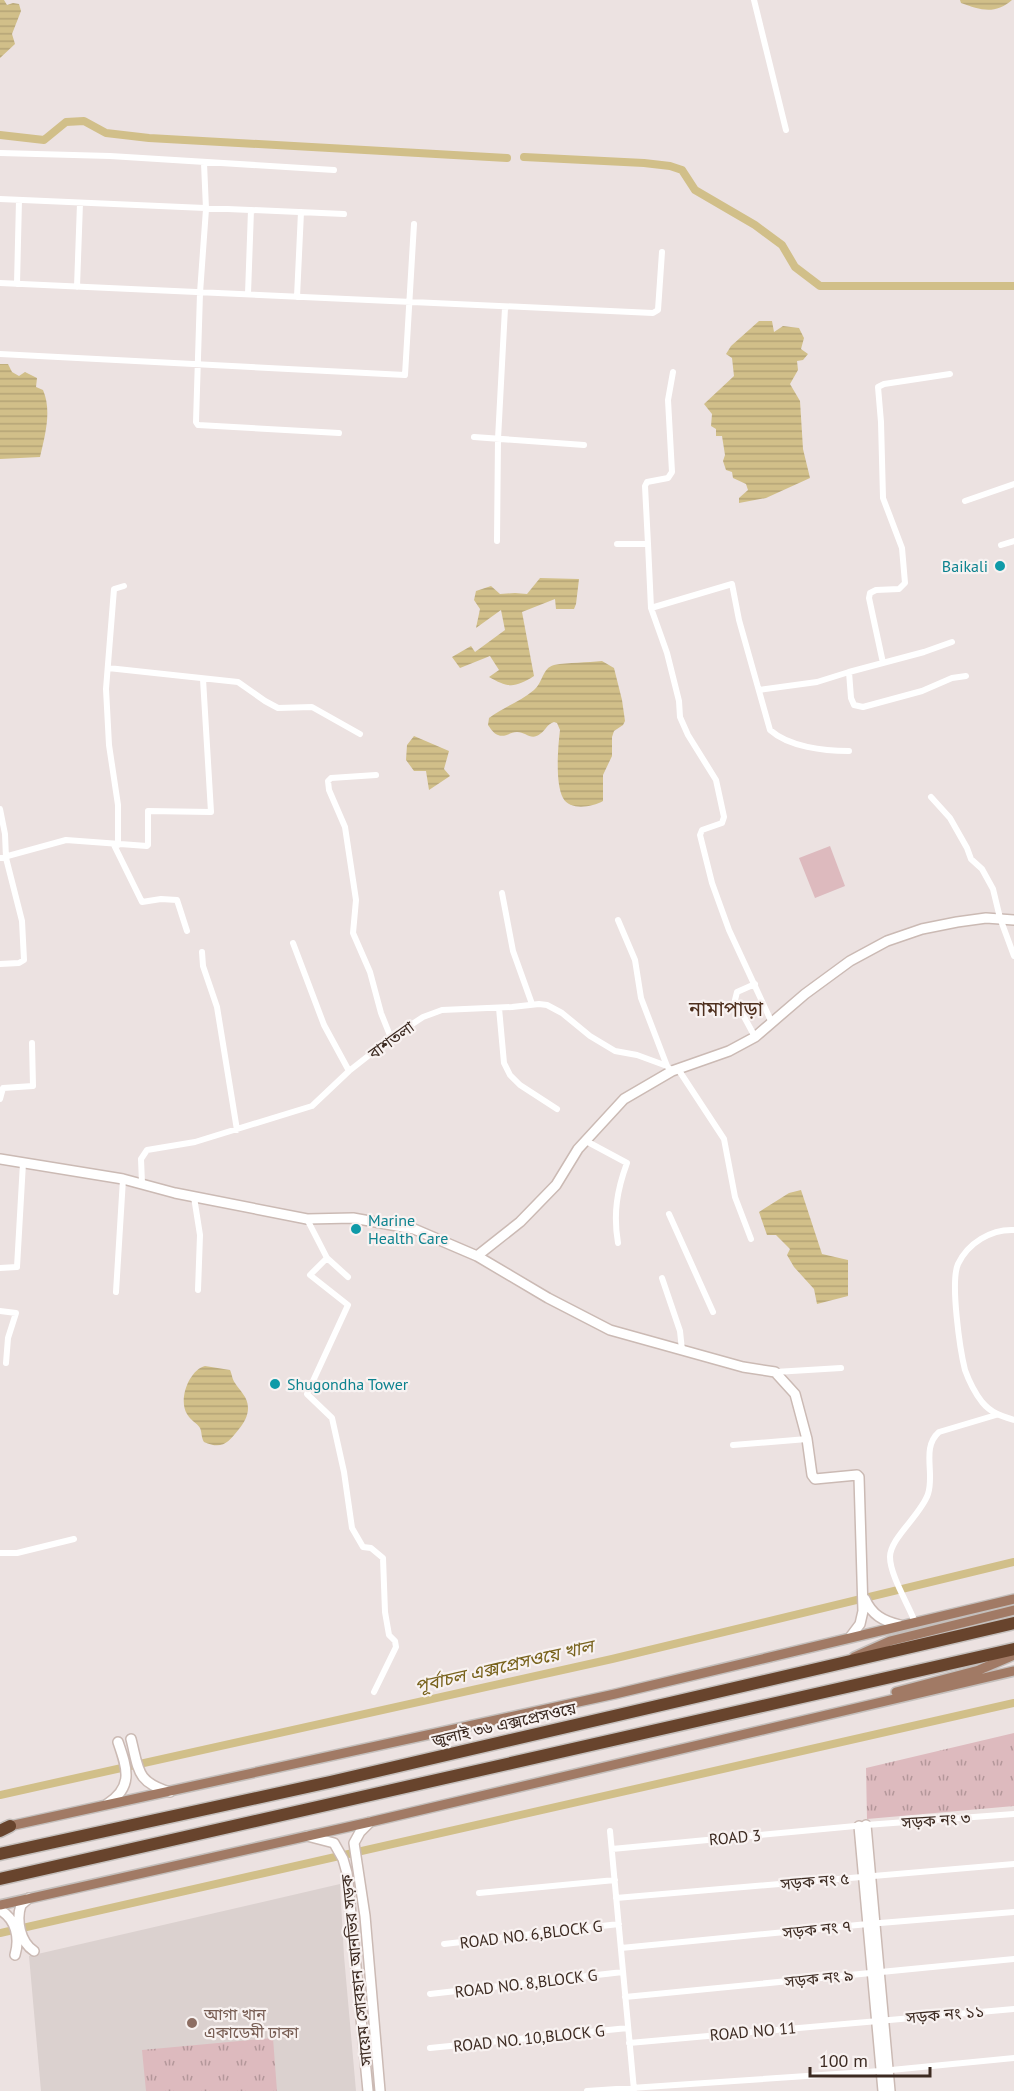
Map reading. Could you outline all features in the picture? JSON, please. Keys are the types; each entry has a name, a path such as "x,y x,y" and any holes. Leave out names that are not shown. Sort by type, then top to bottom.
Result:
{"highway":[{"name":"জুলাই ৩৬ এক্সপ্রেসওয়ে","path":"0,1854 330,1782 1014,1623"},
{"path":"0,1879 1014,1650"}],"main road":[{"path":"3,1829 604,1696 1014,1599"},
{"path":"844,1661 890,1641 1014,1610"},
{"path":"871,1704 889,1695 979,1670 1014,1656"},
{"path":"1,1909 29,1898 370,1822 1014,1671"}],"street":[{"path":"754,0 786,130"},
{"path":"0,153 110,156 334,170"},
{"path":"204,163 206,209 195,418 198,424 339,433"},
{"path":"0,199 344,214"},
{"path":"17,284 19,200"},
{"path":"77,287 80,203"},
{"path":"249,294 251,210"},
{"path":"297,297 301,212"},
{"path":"0,354 405,375 414,224"},
{"path":"0,283 653,313 658,310 660,301 662,252"},
{"path":"497,541 498,439 505,308"},
{"path":"673,372 668,400 672,472 668,478 647,482 645,486 651,608 667,653 679,701 680,717 688,735 716,780 724,817 722,823 702,830 700,836 712,883 729,930 772,1023"},
{"path":"883,663 868,598 870,593 876,590 899,589 905,583 902,548 884,498 878,387 884,384 950,374"},
{"path":"474,437 584,445"},
{"path":"965,501 1014,484"},
{"path":"1001,545 1014,541"},
{"path":"617,544 648,544"},
{"path":"651,608 732,584 739,620 770,730 777,736 801,744 836,751 849,751"},
{"path":"124,585 114,589 106,688 109,746 118,805 116,845 142,902 161,899 177,900 187,931"},
{"path":"759,690 818,682 952,642"},
{"path":"108,668 238,682 278,708 312,707 360,734"},
{"path":"849,672 851,698 854,705 863,707 922,691 952,678 966,676"},
{"path":"3,858 66,840 116,845 148,845 148,811 212,812 203,679"},
{"path":"376,775 331,778 328,781 329,790 345,827 356,900 353,933 370,972 391,1038"},
{"path":"931,797 950,818 971,859 982,869 993,889 1000,918 1014,956"},
{"path":"0,809 5,834 3,858 22,921 24,960 0,964"},
{"path":"502,893 513,951 532,1004"},
{"path":"477,1256 520,1222 556,1185 578,1149 624,1099 672,1069 729,1051 755,1037 805,994 850,961 887,940 922,929 957,922 1000,918 1014,920"},
{"path":"618,920 635,960 641,998 672,1069 724,1139 735,1197 751,1239"},
{"path":"293,942 324,1025 349,1071"},
{"path":"202,952 203,966 216,1007 237,1130"},
{"path":"755,984 738,992 735,1000 755,1037"},
{"name":"বাশতলা","path":"142,1183 141,1159 147,1150 195,1142 312,1106 349,1071 391,1038 423,1017 442,1010 547,1005 615,1051 637,1055 672,1069"},
{"path":"499,1008 504,1063 510,1075 520,1085 557,1109"},
{"path":"0,1099 3,1088 33,1086 32,1043"},
{"path":"586,1141 627,1163 620,1181 616,1204 615,1223 618,1243"},
{"path":"0,1159 123,1179 194,1197 307,1219 353,1218 414,1229 477,1256 548,1298 610,1330 743,1366 775,1372 841,1368"},
{"path":"0,1268 17,1267 23,1162"},
{"path":"116,1292 123,1179"},
{"path":"194,1197 200,1235 198,1290"},
{"path":"669,1214 713,1312"},
{"path":"307,1219 327,1258 348,1277"},
{"path":"1014,1230 997,1232 977,1241 969,1248 957,1265 954,1293 966,1372 978,1396 996,1415 1014,1420"},
{"path":"327,1258 310,1275 348,1305 307,1394 332,1418 344,1472 352,1528 363,1546 371,1548 383,1558 387,1624 389,1635 395,1641 396,1647 374,1692"},
{"path":"662,1278 680,1331 682,1350"},
{"path":"0,1311 16,1313 8,1338 6,1363"},
{"path":"775,1372 795,1394 807,1439 814,1479 856,1475 859,1477 864,1596 870,1610 879,1618 900,1625"},
{"path":"915,1622 894,1574 890,1555 893,1545 916,1516 928,1492 930,1446 933,1438 939,1432 996,1415"},
{"path":"734,1445 807,1439"},
{"path":"0,1553 17,1552 74,1539"},
{"path":"851,1636 860,1623 864,1596"},
{"path":"131,1739 140,1775 150,1785 170,1792"},
{"path":"103,1807 113,1801 127,1781 118,1742"},
{"name":"সড়ক নং ৩","path":"862,1825 1014,1814"},
{"name":"সায়েম সোবহান আনভির সড়ক","path":"370,1822 360,1832 354,1844 365,1916 380,2091"},
{"path":"862,1825 885,2070 890,2091"},
{"name":"ROAD 3","path":"612,1849 862,1825"},
{"path":"610,1831 634,2089"},
{"name":"সায়েম সোবহান আনভির সড়ক","path":"307,1836 334,1843 347,1873 368,2091"},
{"name":"সড়ক নং ৫","path":"616,1898 1014,1864"},
{"path":"479,1893 615,1880"},
{"path":"29,1898 21,1905 18,1922 24,1938 32,1949"},
{"path":"1,1909 14,1924 17,1936 16,1952"},
{"name":"সড়ক নং ৭","path":"621,1948 1014,1912"},
{"name":"ROAD NO. 6,BLOCK G","path":"444,1944 619,1924"},
{"name":"সড়ক নং ৯","path":"625,1997 1014,1959"},
{"name":"ROAD NO. 8,BLOCK G","path":"430,1994 623,1972"},
{"name":"সড়ক নং ১১","path":"880,2020 1014,2009"},
{"name":"ROAD NO 11","path":"629,2043 880,2020"},
{"name":"ROAD NO. 10,BLOCK G","path":"430,2048 628,2028"},
{"path":"588,2091 885,2070 1014,2058"},
{"path":"883,2091 885,2070"}],"shaded area":[{"path":"0,0 4,0 7,5 19,4 21,11 12,34 15,44 0,58"},
{"path":"960,0 1012,0 1000,8 987,10 961,3"},
{"path":"759,321 772,321 774,332 783,326 799,328 804,338 801,349 808,354 803,360 797,361 798,370 790,384 800,401 803,449 810,478 766,498 739,503 739,498 748,490 746,484 733,478 732,472 726,470 723,461 725,455 722,436 716,436 716,429 711,426 712,414 704,404 734,376 732,358 726,354 731,346"},
{"path":"0,364 8,364 12,372 19,376 25,372 37,378 36,387 43,390 47,415 46,432 40,457 0,459"},
{"path":"540,578 579,579 574,609 556,609 555,599 522,612 534,676 522,683 512,685 496,681 489,677 499,670 490,656 460,668 452,657 471,646 475,652 505,630 501,610 476,628 480,609 474,600 476,591 491,586 500,594 527,594"},
{"path":"602,661 614,668 625,721 614,731 612,737 612,756 603,775 603,801 593,805 576,806 566,802 560,791 558,746 560,730 557,723 552,723 534,737 520,732 501,736 488,725 489,718 534,690 550,667 566,663"},
{"path":"414,736 449,751 444,769 450,776 429,790 426,771 414,771 406,760 407,745"},
{"path":"801,1190 822,1254 848,1260 848,1296 817,1304 814,1289 794,1267 787,1255 790,1249 776,1235 767,1235 759,1212 789,1193"},
{"path":"205,1366 230,1370 248,1404 243,1424 231,1438 220,1445 204,1442 200,1428 188,1416 185,1408 185,1394 190,1379 194,1373"},
{"name":"আগা খান একাডেমী ঢাকা","path":"340,1884 356,2091 41,2091 29,1956"}],"green space":[{"path":"830,846 845,886 815,898 799,858"},
{"path":"1014,1733 1014,1806 867,1819 866,1768"},
{"path":"273,2038 277,2091 146,2091 142,2050"}],"waterway":[{"path":"0,135 44,140 66,122 84,121 106,133 149,138 507,158"},
{"path":"524,157 644,163 682,170 695,190 755,225 782,245 795,267 820,286 1014,286"},
{"name":"পূর্বাচল এক্সপ্রেসওয়ে খাল","path":"0,1795 612,1659 1014,1562"},
{"name":"পূর্বাচল এক্সপ্রেসওয়ে খাল","path":"0,1933 1014,1703"}],"place":[{"name":"Baikali","path":"1000,566"},
{"name":"Marine Health Care","path":"356,1229"},
{"name":"Shugondha Tower","path":"275,1384"},
{"name":"আগা খান একাডেমী ঢাকা","path":"192,2023"}],"district":[{"name":"নামাপাড়া","path":"726,1009"}]}
